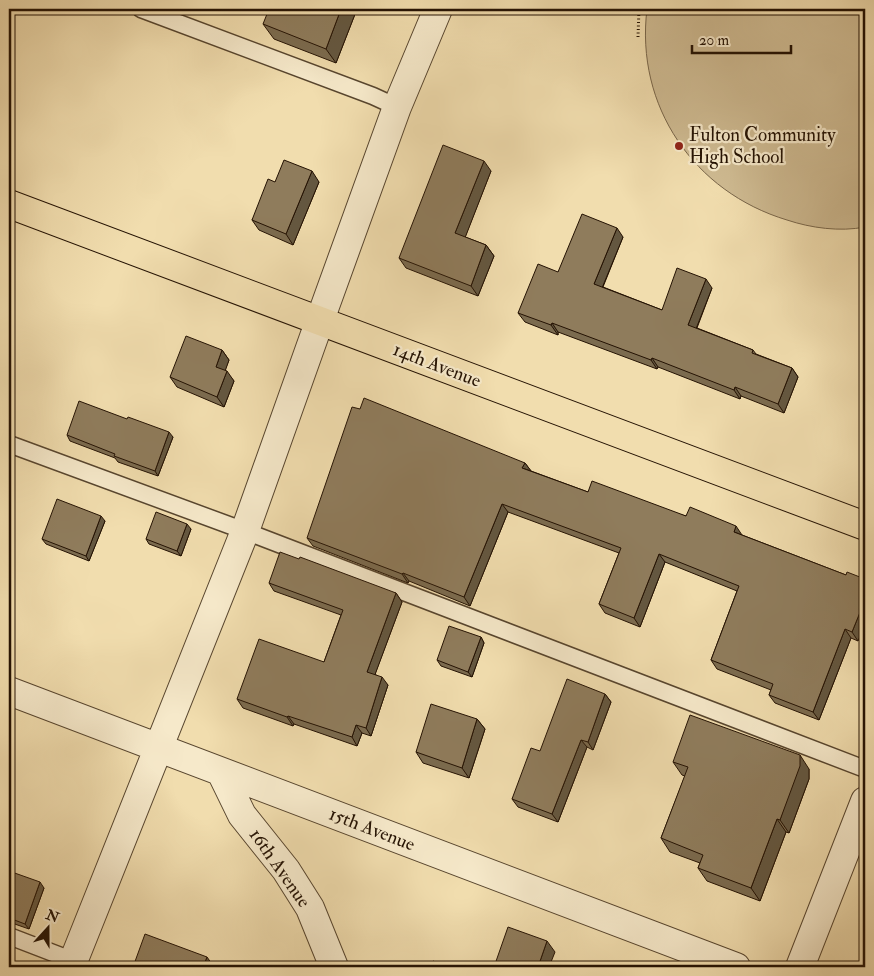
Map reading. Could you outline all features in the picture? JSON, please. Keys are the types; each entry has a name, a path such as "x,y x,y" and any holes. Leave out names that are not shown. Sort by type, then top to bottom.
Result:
{"main road":[{"name":"14th Avenue","path":"9,204 865,526"}],"street":[{"path":"72,964 245,531 397,107 438,9"},
{"name":"15th Avenue","path":"9,691 736,967"},
{"name":"16th Avenue","path":"221,772 242,815 286,870 310,908 334,967"},
{"path":"800,967 865,801"}],"lane":[{"path":"141,9 373,96 397,107"},
{"path":"9,444 245,531 865,769"},
{"path":"9,936 72,964"}],"path":[{"path":"638,37 639,9"}],"shaded area":[{"path":"647,9 865,9 865,227 846,229 826,228 787,220 754,207 724,189 699,167 678,140 662,111 651,79 646,45"}],"building":[{"path":"269,9 341,9 326,49 263,24"},
{"path":"443,145 484,161 455,233 486,245 471,286 399,258"},
{"path":"284,160 312,171 286,234 252,220 268,179 275,182"},
{"path":"582,214 617,228 594,284 662,310 677,268 706,279 688,325 753,350 752,353 792,368 778,404 735,387 734,390 652,358 651,360 552,323 551,325 518,313 538,264 558,272"},
{"path":"186,336 222,350 216,367 227,371 217,397 170,377"},
{"path":"364,398 525,463 522,468 588,492 592,481 686,516 690,507 736,526 734,532 846,575 847,572 865,579 865,600 852,632 845,629 813,712 769,695 773,684 711,660 739,586 659,554 634,618 599,604 621,548 502,504 464,597 307,538 352,407 360,409"},
{"path":"79,401 169,432 155,471 114,456 115,454 67,435"},
{"path":"865,416 865,429 861,428"},
{"path":"57,499 101,516 86,556 42,539"},
{"path":"156,512 187,524 177,551 146,539"},
{"path":"280,552 299,559 300,557 396,593 367,672 382,677 366,728 356,725 352,737 237,699 259,639 324,662 343,610 269,583"},
{"path":"449,626 481,637 468,672 437,660"},
{"path":"567,679 605,694 588,742 581,740 552,814 512,799 531,748 540,751"},
{"path":"431,704 477,719 462,768 416,752"},
{"path":"690,715 800,755 800,766 780,820 777,819 751,888 698,868 703,855 661,838 688,767 673,762"},
{"path":"9,871 40,882 25,924 9,918"},
{"path":"508,927 547,941 538,967 494,967"},
{"path":"145,934 207,957 203,967 133,967"},
{"path":"433,961 448,967 430,967"}],"place":[{"name":"Fulton Community High School","path":"679,146"}]}
